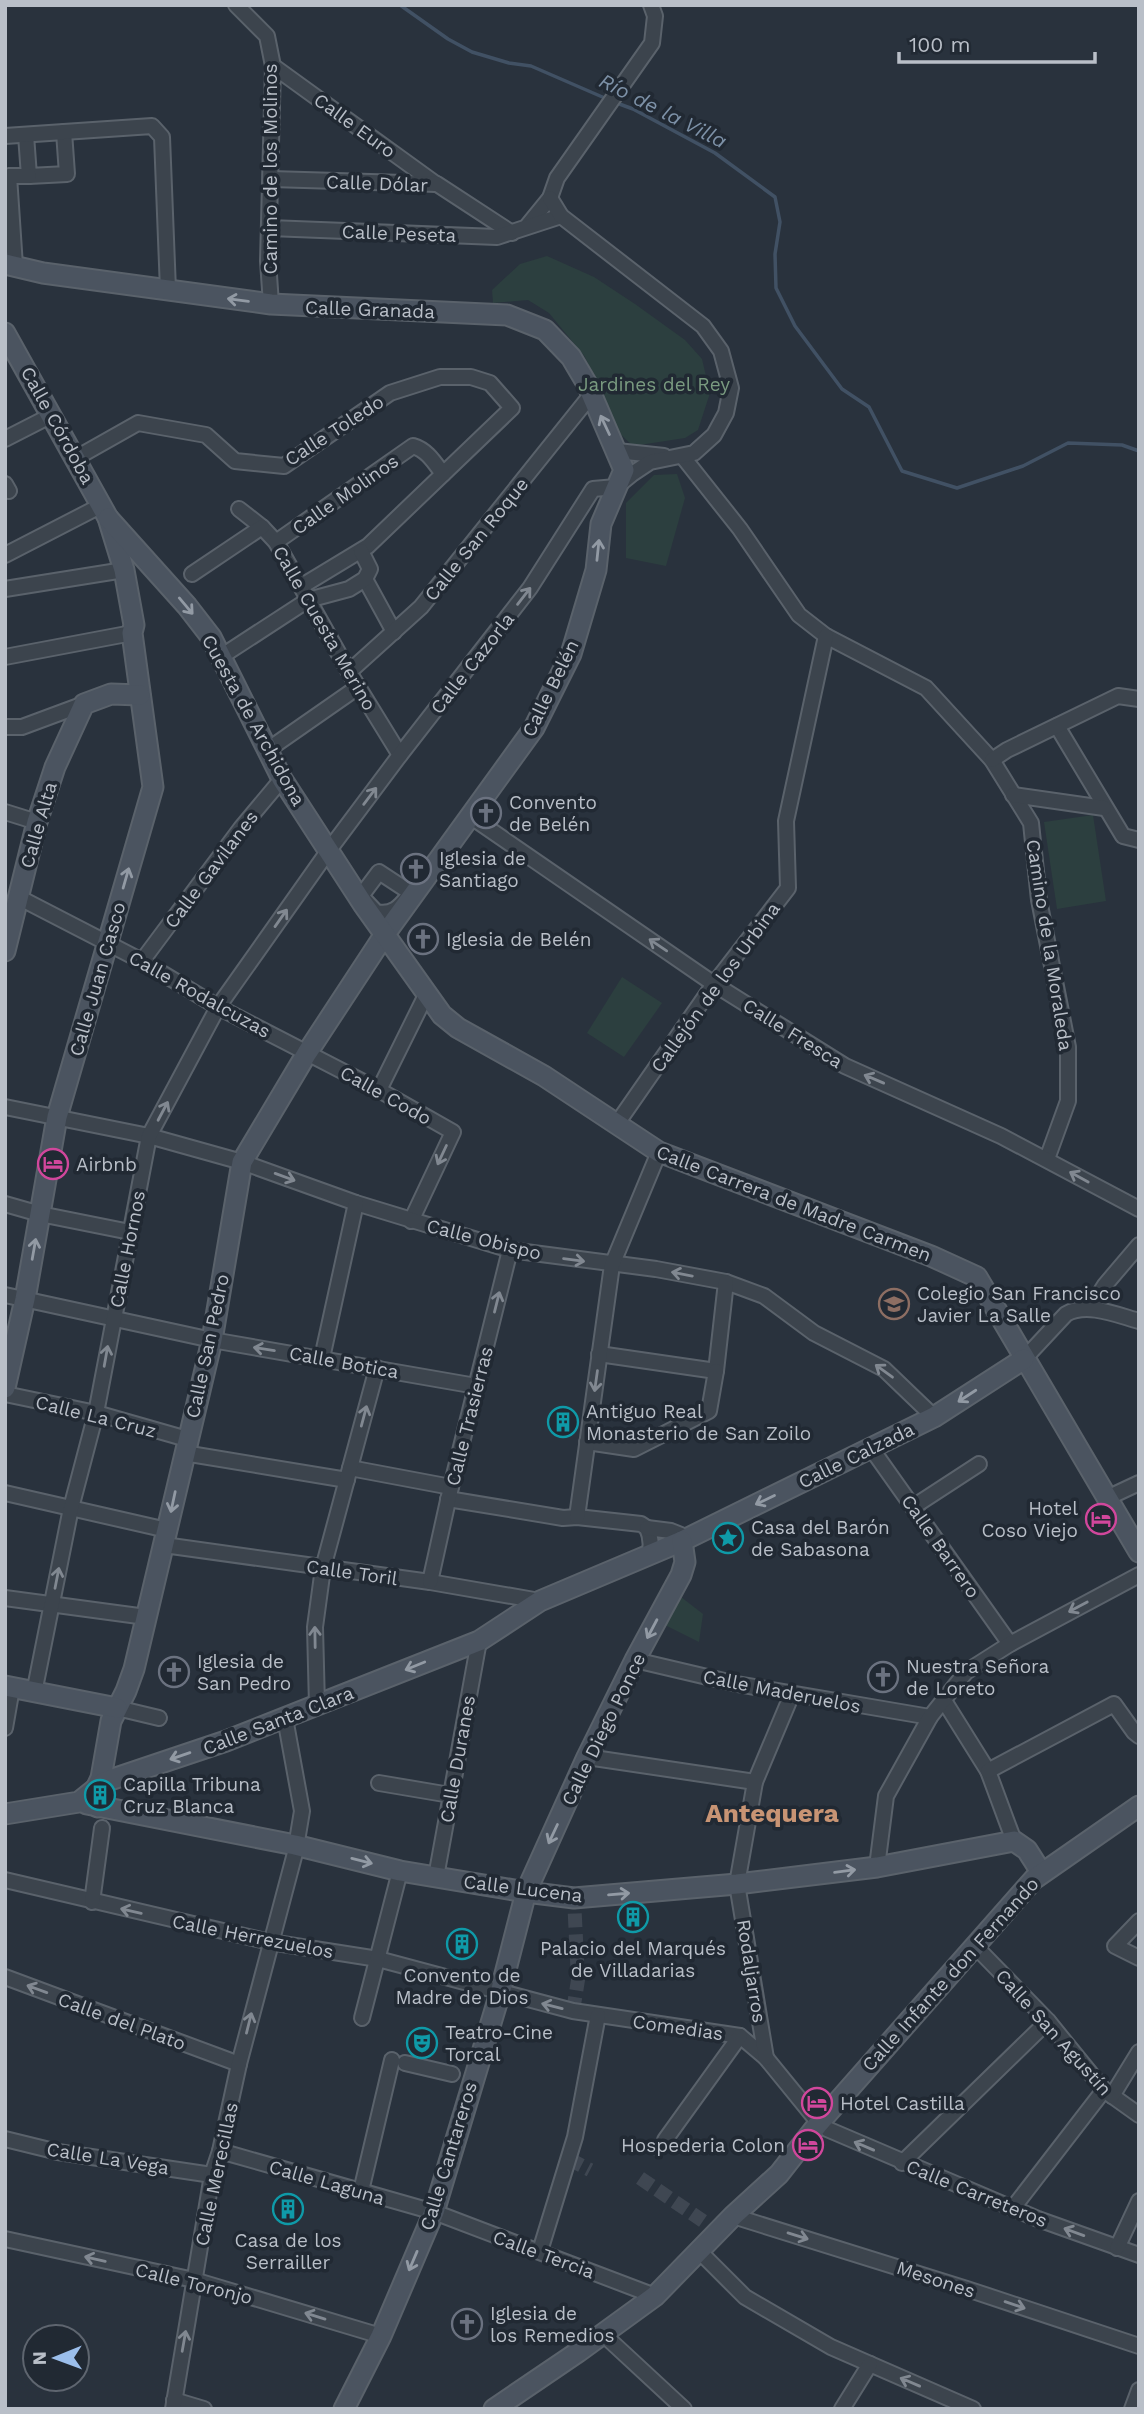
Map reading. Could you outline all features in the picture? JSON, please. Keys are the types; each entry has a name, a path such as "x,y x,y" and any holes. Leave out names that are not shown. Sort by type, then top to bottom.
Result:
{"street":[{"name":"Camino de los Molinos","path":"236,5 267,36 273,66 268,261 271,304"},
{"path":"616,487 650,462 694,453 714,435 726,413 731,388 721,351 703,326 561,216 550,198 556,178 649,49 655,24 650,5"},
{"name":"Calle Euro","path":"273,66 437,184"},
{"path":"5,136 152,126 162,137 167,290"},
{"path":"8,266 9,176 67,174 64,132"},
{"path":"26,135 29,176"},
{"name":"Calle Dólar","path":"271,179 437,184 512,233"},
{"name":"Calle Peseta","path":"527,226 550,198"},
{"path":"475,236 485,225 486,215"},
{"name":"Calle Peseta","path":"270,228 497,237 561,216"},
{"name":"Calle Granada","path":"8,266 271,304 507,315 545,330 571,357 592,395 624,470 616,487"},
{"name":"Calle Córdoba","path":"7,338 105,512"},
{"name":"Calle Toledo","path":"76,458 138,423 206,435 235,461 284,466 390,393 440,377 471,377 490,383 512,408 443,474"},
{"name":"Calle San Roque","path":"349,672 421,607 592,395"},
{"path":"5,439 52,415"},
{"name":"Calle Molinos","path":"276,542 412,446 420,448 430,456 443,474"},
{"path":"617,452 683,457"},
{"name":"Camino de la Moraleda","path":"683,457 740,529 799,615 826,636 926,688 992,760 1031,823 1039,900 1068,1048 1068,1101 1047,1159"},
{"path":"302,586 361,551 443,474"},
{"name":"Calle Cazorla","path":"329,850 530,588 593,489 616,487"},
{"name":"Calle Belén","path":"385,934 534,728 571,654 596,570 601,524 616,487"},
{"name":"Calle Cuesta Merino","path":"239,509 276,542 349,672 400,755"},
{"path":"5,555 105,512"},
{"name":"Cuesta de Archidona","path":"105,512 211,637 282,779 385,934"},
{"name":"Calle Juan Casco","path":"5,1388 25,1299 57,1117 153,787 132,633 134,625 124,570 105,512"},
{"name":"Calle Molinos","path":"192,574 262,527"},
{"path":"222,656 308,600 349,589 365,579 370,569 361,551"},
{"path":"5,589 124,570 131,563 153,568"},
{"path":"365,579 394,632"},
{"path":"5,657 132,633"},
{"name":"Callejón de los Urbina","path":"616,1125 714,984 788,888 786,821 826,636"},
{"path":"268,749 358,687"},
{"path":"5,727 22,727 111,694 140,695"},
{"path":"992,760 1007,750 1118,696 1139,699"},
{"name":"Calle Alta","path":"5,951 37,822 55,767 84,704"},
{"path":"1057,726 1123,836 1138,840"},
{"name":"Calle Gavilanes","path":"142,961 241,828 282,779"},
{"path":"1013,795 1104,808"},
{"path":"5,812 37,822"},
{"name":"Calle Fresca","path":"470,816 714,984 845,1066 1001,1136 1139,1209"},
{"name":"Calle Hornos","path":"34,1693 71,1508 96,1413 149,1136 218,1007 329,850"},
{"name":"Calle Rodalcuzas","path":"18,897 142,961 218,1007 307,1053"},
{"name":"Calle Carrera de Madre Carmen","path":"385,934 426,995 454,1025 544,1076 659,1152 931,1256 977,1277 1139,1552"},
{"name":"Calle San Pedro","path":"91,1799 102,1777 111,1721 134,1669 166,1537 212,1340 242,1162 307,1053 385,934"},
{"path":"379,1090 426,995"},
{"name":"Calle Codo","path":"307,1053 453,1132 411,1221"},
{"name":"Calle Obispo","path":"5,1107 149,1136 242,1162 356,1203 510,1250 656,1269 726,1282 764,1296 814,1333 884,1369 934,1417"},
{"path":"577,1517 612,1265 659,1152"},
{"path":"322,1359 356,1203"},
{"path":"5,1204 40,1214 130,1232"},
{"path":"1090,1309 1105,1284 1139,1245"},
{"name":"Calle Trasierras","path":"430,1582 510,1250"},
{"path":"587,1443 634,1449 709,1410 726,1282"},
{"name":"Calle Botica","path":"5,1295 212,1340 476,1386"},
{"path":"1024,1359 1066,1314 1078,1308 1139,1321"},
{"path":"600,1354 716,1371"},
{"name":"Calle Calzada","path":"540,1601 682,1541 934,1417 1024,1359"},
{"path":"317,1706 314,1627 323,1568 377,1368"},
{"name":"Calle La Cruz","path":"5,1394 96,1413 186,1446 450,1493 563,1518 640,1524 681,1535 682,1541"},
{"name":"Calle Barrero","path":"872,1448 1010,1644"},
{"path":"913,1507 979,1464"},
{"path":"1107,1498 1139,1483"},
{"name":"Calle Toril","path":"5,1493 71,1508 166,1537 323,1568 430,1582 540,1601"},
{"path":"647,1528 651,1541 649,1555"},
{"name":"Calle Diego Ponce","path":"526,1892 587,1757 635,1660 708,1528"},
{"name":"Calle Diego Ponce","path":"682,1541 685,1551 683,1569"},
{"path":"877,1867 886,1796 930,1717 966,1672 1010,1644 1139,1575"},
{"path":"5,1598 146,1617"},
{"name":"Calle Santa Clara","path":"91,1799 104,1782 317,1706 479,1641 540,1601"},
{"name":"Calle Duranes","path":"436,1877 479,1641"},
{"name":"Calle Maderuelos","path":"635,1660 792,1694 930,1717"},
{"path":"5,1728 9,1687 159,1718"},
{"name":"Rodaljarros","path":"766,2058 737,1884 755,1782 792,1694"},
{"path":"943,1699 988,1771 1014,1841 1027,1850 1041,1872"},
{"path":"988,1771 1114,1704 1139,1736"},
{"name":"Calle Merecillas","path":"174,2404 212,2175 303,1811 285,1718"},
{"path":"587,1757 755,1782"},
{"path":"379,1783 450,1795"},
{"path":"5,1814 91,1799"},
{"name":"Calle Lucena","path":"91,1799 400,1871 574,1898 737,1884 877,1867 1014,1841"},
{"name":"Calle Infante don Fernando","path":"494,2409 655,2296 733,2216 779,2174 819,2123 974,1944 1041,1872 1135,1813"},
{"path":"92,1902 102,1828"},
{"path":"362,2018 400,1871"},
{"name":"Calle Herrezuelos","path":"5,1880 270,1942 378,1959 500,1993"},
{"name":"Calle Cantareros","path":"344,2409 381,2336 434,2212 500,1993 526,1892"},
{"path":"1139,1921 1115,1946 1139,1958"},
{"name":"Calle San Agustín","path":"974,1944 1048,2021 1108,2093 1139,2115"},
{"name":"Calle del Plato","path":"5,1977 239,2064"},
{"name":"Comedias","path":"500,1993 598,2015 740,2036 766,2058 819,2123"},
{"path":"540,2251 575,2137 598,2015"},
{"path":"902,2163 1048,2021"},
{"path":"665,2140 740,2036"},
{"path":"1013,2208 1139,2052"},
{"path":"361,2191 398,2061 452,2074"},
{"name":"Calle Carreteros","path":"819,2123 902,2163 1139,2255"},
{"name":"Calle La Vega","path":"5,2138 58,2152 212,2175"},
{"name":"Calle Laguna","path":"220,2151 434,2212"},
{"path":"1117,2248 1139,2201"},
{"name":"Calle Tercia","path":"434,2212 655,2296"},
{"name":"Mesones","path":"733,2216 1139,2346"},
{"name":"Calle Toronjo","path":"5,2239 194,2280 381,2336"},
{"path":"699,2251 745,2297 831,2347 973,2409"},
{"path":"603,2334 684,2409"},
{"path":"842,2409 870,2364"},
{"path":"1132,2409 1139,2390"},
{"path":"174,2404 204,2409"}],"green space":[{"name":"Jardines del Rey","path":"547,256 594,277 635,304 685,340 702,359 710,393 698,430 685,438 633,446 618,432 585,357 549,313 528,300 493,303 492,290 520,264"},
{"path":"677,474 685,498 666,566 626,558 626,503 654,475"},
{"path":"1093,815 1106,901 1057,909 1044,822"},
{"path":"622,977 662,1003 624,1057 587,1033"},
{"path":"672,1590 703,1614 699,1642 657,1621"}],"waterway":[{"name":"Río de la Villa","path":"400,5 448,39 472,52 509,63 531,66 607,99"},
{"name":"Río de la Villa","path":"614,102 633,109 715,153 775,197 780,222 775,254 776,288 795,326 842,389 869,407 902,471 957,488 1023,466 1068,443 1122,445 1139,451"}],"tunnel":[{"path":"573,2011 578,1980 574,1898"},
{"path":"653,2155 665,2140"},
{"path":"569,2159 590,2170"},
{"path":"640,2178 703,2221"}],"place":[{"name":"Convento de Belén","path":"486,813"},
{"name":"Iglesia de Santiago","path":"416,869"},
{"name":"Iglesia de Belén","path":"423,939"},
{"name":"Airbnb","path":"53,1164"},
{"name":"Colegio San Francisco Javier La Salle","path":"894,1304"},
{"name":"Antiguo Real Monasterio de San Zoilo","path":"563,1422"},
{"name":"Hotel Coso Viejo","path":"1101,1519"},
{"name":"Casa del Barón de Sabasona","path":"728,1538"},
{"name":"Iglesia de San Pedro","path":"174,1672"},
{"name":"Nuestra Señora de Loreto","path":"883,1677"},
{"name":"Capilla Tribuna Cruz Blanca","path":"100,1795"},
{"name":"Palacio del Marqués de Villadarias","path":"633,1917"},
{"name":"Convento de Madre de Dios","path":"462,1944"},
{"name":"Teatro-Cine Torcal","path":"422,2043"},
{"name":"Hotel Castilla","path":"817,2103"},
{"name":"Hospederia Colon","path":"808,2145"},
{"name":"Casa de los Serrailler","path":"288,2209"},
{"name":"Iglesia de los Remedios","path":"467,2324"}],"district":[{"name":"Antequera","path":"772,1813"}]}
